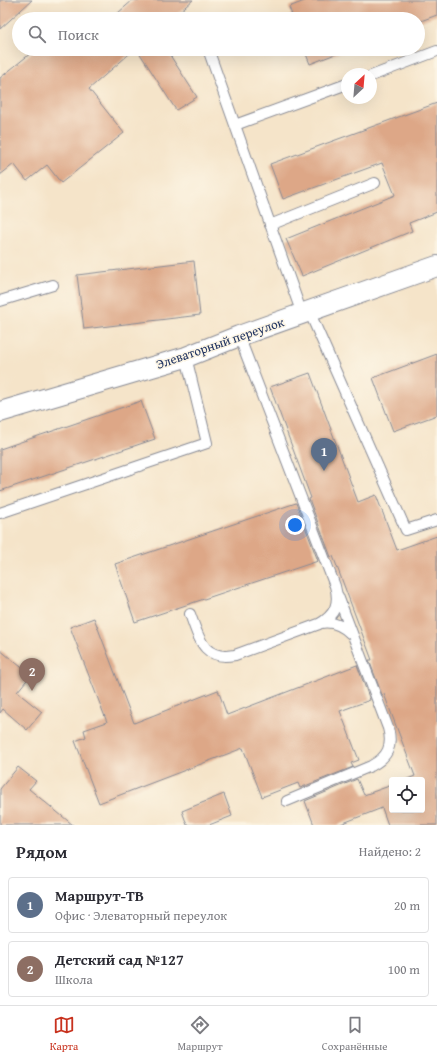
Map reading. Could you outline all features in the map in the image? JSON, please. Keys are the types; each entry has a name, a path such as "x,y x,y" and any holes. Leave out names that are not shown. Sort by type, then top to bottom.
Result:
{"street":[{"name":"Элеваторный переулок","path":"0,412 186,357 239,336 437,266"}],"lane":[{"path":"425,56 437,51"},
{"path":"210,56 270,225 305,313 406,530 437,520"},
{"path":"377,74 424,56"},
{"path":"235,126 341,86"},
{"path":"270,225 375,183"},
{"path":"0,301 53,285"},
{"path":"239,336 390,737 386,754 380,762 287,800"},
{"path":"0,513 207,442 186,357"},
{"path":"319,624 327,619 333,612 337,603 337,594"},
{"path":"190,614 202,644 208,651 216,655 226,657 328,622 345,628 352,634 355,641"}],"building":[{"path":"0,0 32,0 19,12 12,12 12,18 0,29"},
{"path":"133,0 193,0 179,12 119,12"},
{"path":"307,0 437,0 437,15 425,19 425,12 291,12 289,7"},
{"path":"27,56 127,56 89,89 124,133 61,183 47,165 27,181 14,164 0,175 0,78"},
{"path":"141,56 171,56 197,97 176,110"},
{"path":"307,56 330,56 310,64"},
{"path":"437,103 437,212 409,223 412,231 302,276 286,239 395,195 382,163 283,199 270,164"},
{"path":"194,261 200,315 84,329 77,275"},
{"path":"437,354 437,415 393,431 373,378"},
{"path":"310,373 358,502 376,495 397,550 437,536 437,825 388,825 382,808 338,825 314,825 305,801 357,779 364,795 389,786 389,813 425,813 425,777 412,777 415,776 384,694 382,695 369,660 372,660 333,556 331,557 309,499 311,498 270,387"},
{"path":"141,401 155,439 0,491 0,449"},
{"path":"296,503 318,561 135,622 115,564"},
{"path":"94,618 134,723 218,690 227,715 357,665 370,700 340,711 359,760 351,763 353,767 300,788 298,783 262,797 243,748 99,803 75,741 86,737 84,730 107,722 70,627"},
{"path":"0,650 31,675 17,692 42,712 27,730 3,709 0,713"},
{"path":"18,767 36,781 29,789 73,825 0,825 0,789"},
{"path":"224,794 232,816 209,825 187,825 182,811"}],"place":[{"name":"Маршрут-ТВ","path":"324,471"},
{"name":"Детский сад №127","path":"32,691"}]}
